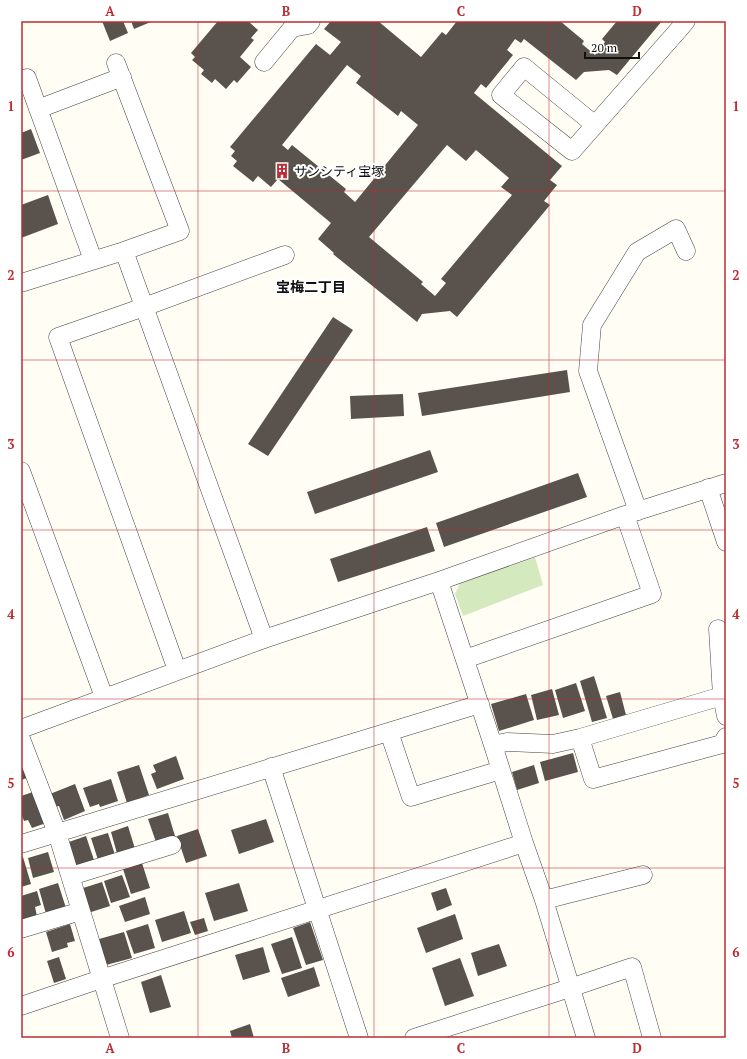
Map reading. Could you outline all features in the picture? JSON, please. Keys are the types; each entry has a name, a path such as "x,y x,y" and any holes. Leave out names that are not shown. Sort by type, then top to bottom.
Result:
{"street":[{"path":"264,62 292,28 308,25 311,21"},
{"path":"595,125 524,67 501,95 572,151 595,125 686,21"},
{"path":"21,283 124,251 180,231 119,70 38,109"},
{"path":"21,80 27,78 93,260"},
{"path":"465,659 652,594 631,513 588,371 592,326 637,252 676,229 686,251"},
{"path":"124,251 264,639"},
{"path":"177,670 58,337 144,308 285,256"},
{"path":"22,477 104,697"},
{"path":"21,729 264,639 439,581 631,513 726,483"},
{"path":"708,488 726,542"},
{"path":"439,581 544,900 586,1038"},
{"path":"718,630 722,696 726,716"},
{"path":"493,745 507,742 553,744 580,738 722,696"},
{"path":"21,844 480,704"},
{"path":"389,732 411,797 501,770"},
{"path":"580,738 593,779 722,744 726,737"},
{"path":"21,739 57,833 71,876 116,1037"},
{"path":"271,767 359,1038"},
{"path":"21,1006 524,843"},
{"path":"71,876 172,846"},
{"path":"544,900 643,875"},
{"path":"21,929 81,911"},
{"path":"424,1036 632,967 652,1038"}],"green space":[{"path":"535,557 543,585 463,616 455,594 460,583"}],"building":[{"path":"102,21 123,21 128,33 110,41"},
{"path":"131,21 153,21 134,29"},
{"path":"218,21 248,21 258,30 251,38 254,40 240,57 251,67 237,83 234,80 226,89 215,79 212,83 201,74 204,70 192,60 195,57 191,53"},
{"name":"サンシティ宝塚","path":"331,21 378,21 421,57 442,32 446,35 457,21 560,21 584,41 582,44 595,55 605,42 602,39 617,21 662,21 617,75 609,70 584,72 576,80 524,39 521,43 515,39 507,50 513,55 486,88 481,84 474,93 562,166 550,180 557,185 544,201 550,205 457,317 450,311 422,314 417,322 333,254 334,253 318,239 331,223 278,179 271,187 258,176 253,182 233,166 237,161 231,156 235,151 230,147 316,44 330,55 341,42 324,29","holes":["347,65 361,76 356,83 398,116 401,111 418,125 355,202 344,192 346,189 292,145 288,150 282,145","447,145 466,161 476,150 509,178 501,187 512,195 441,279 446,283 435,296 421,284 423,282 369,237"]},
{"path":"31,129 40,153 21,160 21,133"},
{"path":"48,195 58,224 21,238 21,205"},
{"path":"333,317 353,330 268,456 248,444"},
{"path":"567,370 570,392 422,416 418,393"},
{"path":"403,394 404,416 351,419 350,396"},
{"path":"430,450 438,472 315,514 307,492"},
{"path":"578,473 587,497 444,547 436,523"},
{"path":"427,527 435,551 338,582 330,559"},
{"path":"594,676 607,718 592,722 580,681"},
{"path":"576,683 585,711 563,718 555,690"},
{"path":"552,689 559,715 537,720 531,695"},
{"path":"620,692 626,715 613,719 606,696"},
{"path":"526,694 534,720 499,731 491,704"},
{"path":"573,753 578,772 545,781 540,762"},
{"path":"176,756 184,779 157,789 151,774 156,772 153,765"},
{"path":"21,764 27,778 21,780"},
{"path":"139,765 149,795 127,803 117,772"},
{"path":"534,765 539,783 517,790 512,772"},
{"path":"111,779 118,801 100,807 99,804 90,807 83,788"},
{"path":"75,784 85,811 64,820 59,806 55,807 50,794"},
{"path":"33,792 46,823 32,828 28,820 24,821 21,813 21,796"},
{"path":"168,813 175,836 156,842 148,819"},
{"path":"266,819 274,842 239,854 231,830"},
{"path":"128,826 136,852 118,857 111,832"},
{"path":"198,829 207,856 186,863 177,836"},
{"path":"108,833 115,855 98,860 91,838"},
{"path":"86,836 95,863 74,870 66,843"},
{"path":"48,852 54,872 33,878 28,858"},
{"path":"23,857 31,884 21,887 21,858"},
{"path":"142,863 150,888 131,894 123,869"},
{"path":"122,875 130,897 111,903 104,881"},
{"path":"102,882 110,906 88,913 80,889"},
{"path":"58,883 66,908 46,914 39,889"},
{"path":"239,883 248,911 214,921 205,893"},
{"path":"446,888 452,905 437,911 431,893"},
{"path":"37,891 41,905 35,907 37,916 21,921 21,896"},
{"path":"145,897 150,914 125,922 119,906"},
{"path":"184,911 191,933 162,942 155,920"},
{"path":"455,914 463,939 426,953 417,928"},
{"path":"204,918 208,931 195,935 190,922"},
{"path":"310,922 323,960 306,965 293,928"},
{"path":"70,924 75,941 67,943 68,947 52,952 46,932"},
{"path":"148,924 155,948 134,954 126,931"},
{"path":"124,932 132,958 106,965 99,939"},
{"path":"292,937 302,968 282,974 271,944"},
{"path":"499,944 507,966 478,976 471,953"},
{"path":"263,947 270,972 243,980 235,955"},
{"path":"59,957 66,979 54,983 47,961"},
{"path":"460,958 474,996 445,1006 432,968"},
{"path":"314,967 320,986 288,997 281,978"},
{"path":"161,975 171,1007 150,1013 141,982"},
{"path":"250,1024 254,1038 232,1038 230,1031"}],"place":[{"name":"サンシティ宝塚","path":"282,171"}],"district":[{"name":"宝梅二丁目","path":"311,287"}]}
